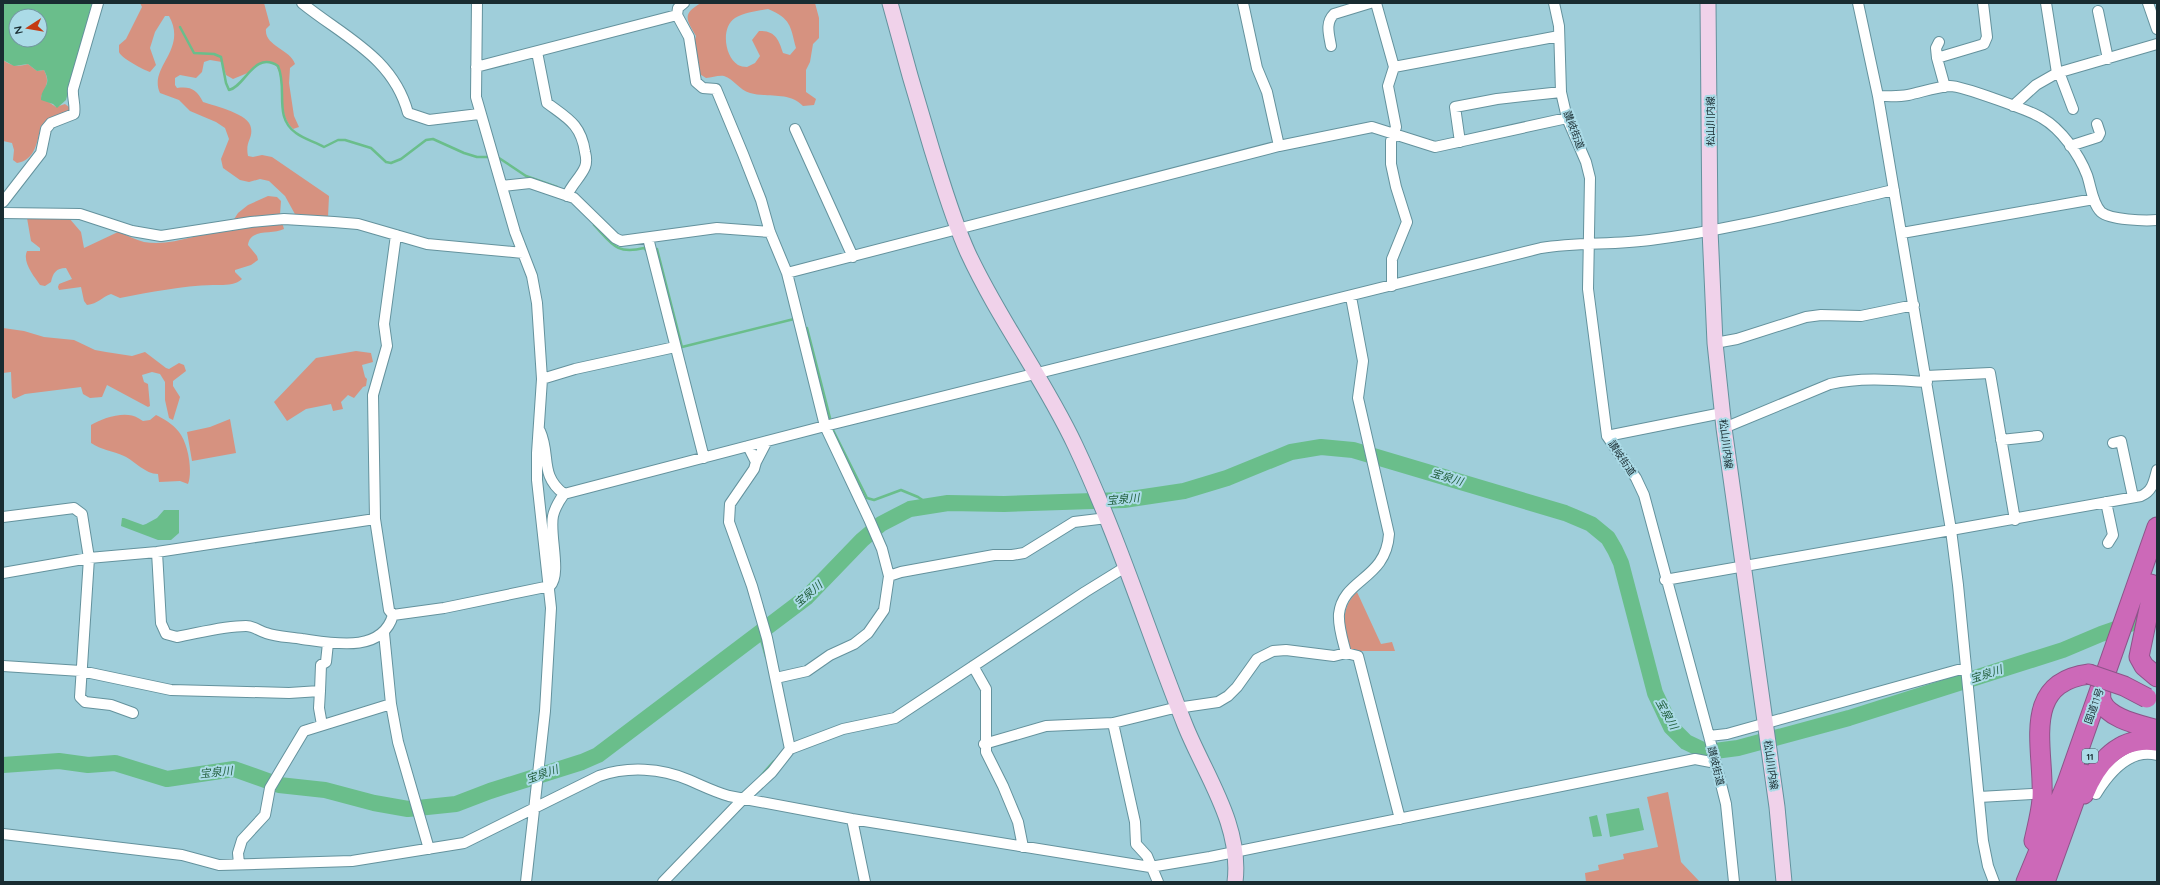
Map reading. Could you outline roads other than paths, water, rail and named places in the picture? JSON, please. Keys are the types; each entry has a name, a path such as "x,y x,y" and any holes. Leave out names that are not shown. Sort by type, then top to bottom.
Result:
{"highway":[{"name":"国道11号","path":"2037,878 2107,709 2136,620 2157,528"},
{"path":"2154,576 2136,620 2139,657 2144,666 2157,677"},
{"name":"国道11号","path":"2037,878 2067,783 2095,680 2136,620"},
{"path":"2152,701 2124,686 2074,676 2060,683 2050,693 2043,705 2039,734 2042,763 2042,799 2031,853 2037,878 2058,865 2076,812 2088,784 2102,762 2113,751 2126,743 2140,740 2157,741"},
{"path":"2095,680 2101,701 2107,709 2116,716 2157,730"}],"street":[{"path":"3,202 41,153 46,129 51,123 74,114 76,108 72,98 73,89 98,3"},
{"path":"302,3 357,44 385,68 399,86 408,113 429,120 479,114"},
{"path":"477,3 476,96 479,114 523,253 532,276 537,303 542,379 538,425 537,480 550,586 551,608 545,711 526,882"},
{"path":"684,3 678,8 678,15 689,38 696,82 703,88 716,88 758,194 770,232 787,273 825,426 869,519 877,538 889,576 884,610 874,626 862,638 830,655 807,671 776,678"},
{"path":"890,3 913,86 958,229 980,277 1037,374 1074,444 1106,515 1127,566 1179,708 1226,816 1236,852 1234,882"},
{"path":"1243,3 1257,68 1267,92 1279,146"},
{"path":"1332,3 1334,14"},
{"path":"1331,46 1328,29 1330,18 1334,14 1370,3"},
{"path":"1376,3 1394,67 1388,86 1396,127 1391,141 1391,164 1396,187 1407,222 1392,259 1392,286"},
{"name":"讃岐街道","path":"1554,3 1559,36 1561,92 1568,118 1586,162 1590,178 1588,289 1608,436 1636,478 1644,495 1665,580 1709,737 1726,804 1734,882"},
{"name":"松山川内線","path":"1708,3 1710,230 1715,344 1722,413 1742,565 1781,840 1784,882"},
{"path":"1858,3 1869,47 1878,96 1951,530 1958,585 1965,670 1985,855 1994,882"},
{"path":"1937,58 1974,51 1984,44 1987,37 1983,3"},
{"path":"2046,3 2058,72 2073,109"},
{"path":"2148,3 2157,29"},
{"path":"2098,12 2108,59"},
{"path":"476,67 678,15"},
{"path":"1394,67 1559,36"},
{"path":"1939,42 1936,48 1937,58 1945,87"},
{"path":"2013,106 2036,85 2058,72 2157,44"},
{"path":"537,52 547,103 565,114 574,123 582,135 584,143 585,167 569,189 567,196"},
{"path":"1878,96 1907,95 1945,87 1960,88 2013,106 2048,122 2070,146 2087,175 2094,200 2101,212 2108,216 2138,220 2157,220"},
{"path":"1460,142 1455,107 1497,99 1561,92"},
{"path":"787,273 1279,146 1362,128 1372,127 1435,147 1568,118"},
{"path":"2070,146 2098,137 2100,133 2097,124"},
{"path":"795,129 853,257"},
{"path":"502,186 530,183 580,202 615,238 621,241 717,228 770,232"},
{"path":"393,615 444,608 550,586 555,577 552,517 556,504 564,494 825,426 1350,297 1541,248 1589,243 1651,240 1772,219 1894,190"},
{"path":"1902,233 2094,200"},
{"path":"3,213 80,214 132,231 161,236 251,222 284,219 358,224 427,244 523,253"},
{"path":"393,615 389,610 375,519 373,395 387,346 384,324 396,235"},
{"path":"648,238 704,458"},
{"path":"1346,653 1339,622 1341,605 1351,589 1377,568 1382,561 1388,544 1389,534 1358,398 1363,362 1350,297"},
{"path":"1715,344 1821,314 1861,316 1914,305"},
{"path":"542,379 575,369 675,347"},
{"path":"1724,428 1837,382 1857,379 1926,379 1990,373 2015,520"},
{"path":"1608,436 1722,413"},
{"path":"538,425 544,439 545,460 549,477 555,487 564,494"},
{"path":"2001,440 2038,436"},
{"path":"767,441 756,462 754,470 730,504 728,513 733,537 761,616 767,638 790,749"},
{"path":"2113,443 2121,441 2133,497"},
{"path":"748,446 756,462"},
{"path":"1665,580 1742,565 2015,520 2141,496 2150,490 2157,470"},
{"path":"2106,502 2113,535 2108,543"},
{"path":"3,517 44,510 74,508 79,510 84,521 89,558 79,694 81,700 110,705 133,713"},
{"path":"889,576 901,572 994,555 1024,553 1074,522 1106,515"},
{"path":"3,573 89,558 157,552 375,519"},
{"path":"157,552 161,623 166,634 177,637 248,626 267,633 328,643 349,644 365,642 384,633 391,623 393,615"},
{"path":"663,882 743,799 772,772 790,749 853,726 889,720 1078,596 1127,566"},
{"path":"384,633 391,704 400,749 428,850"},
{"path":"322,725 319,708 321,665 326,662 328,643"},
{"path":"984,744 1046,726 1113,723 1179,708 1218,702 1228,696 1257,660 1266,653 1279,650 1334,656 1346,653 1358,656 1400,818"},
{"path":"3,666 81,671 171,690 289,693 320,691"},
{"path":"973,666 986,689 984,744 986,752 1003,786 1018,822 1023,847"},
{"path":"1709,737 1765,725 1965,670"},
{"path":"239,864 238,853 242,840 265,815 272,783 302,734 322,725 391,704"},
{"path":"1113,723 1135,822 1136,844 1147,856 1150,867 1158,882"},
{"path":"2096,794 2105,780 2130,757 2141,754 2157,754"},
{"path":"3,834 182,855 219,865 352,861 428,850 472,840 599,776 627,769 652,771 680,776 715,792 743,799 852,819 1150,867 1236,852 1691,760 1715,761"},
{"path":"1979,798 2032,794"},
{"path":"852,819 865,882"}],"waterway":[{"path":"180,27 194,53 214,54 221,57 226,83 229,90 240,83 250,71 262,63 270,62 278,66 281,75 282,102 285,119 296,133 324,147 338,140 345,140 371,148 386,162 391,163 401,159 426,140 433,139 464,153 477,157 489,157"},
{"path":"499,158 526,176 557,187"},
{"path":"594,225 605,238 621,249 635,250 644,248 647,251"},
{"path":"654,250 657,249 682,347 794,319"},
{"path":"807,328 830,418"},
{"path":"833,430 867,498 874,500 901,490 918,497 930,505"},
{"name":"宝泉川","path":"3,765 59,761 88,765 115,763 167,779 234,769 279,785 325,790 374,803 408,809 456,804 490,791 582,762 598,755 807,597 862,540 881,524 910,509 948,503 1004,504 1124,500 1184,491 1227,478 1291,452 1321,447 1353,450 1565,513 1591,524 1608,538 1621,563 1655,693 1671,727 1686,742 1707,752 1738,748 1849,718 2063,650 2101,634 2156,615"},
{"path":"759,633 766,657"},
{"path":"760,777 774,761"}]}
